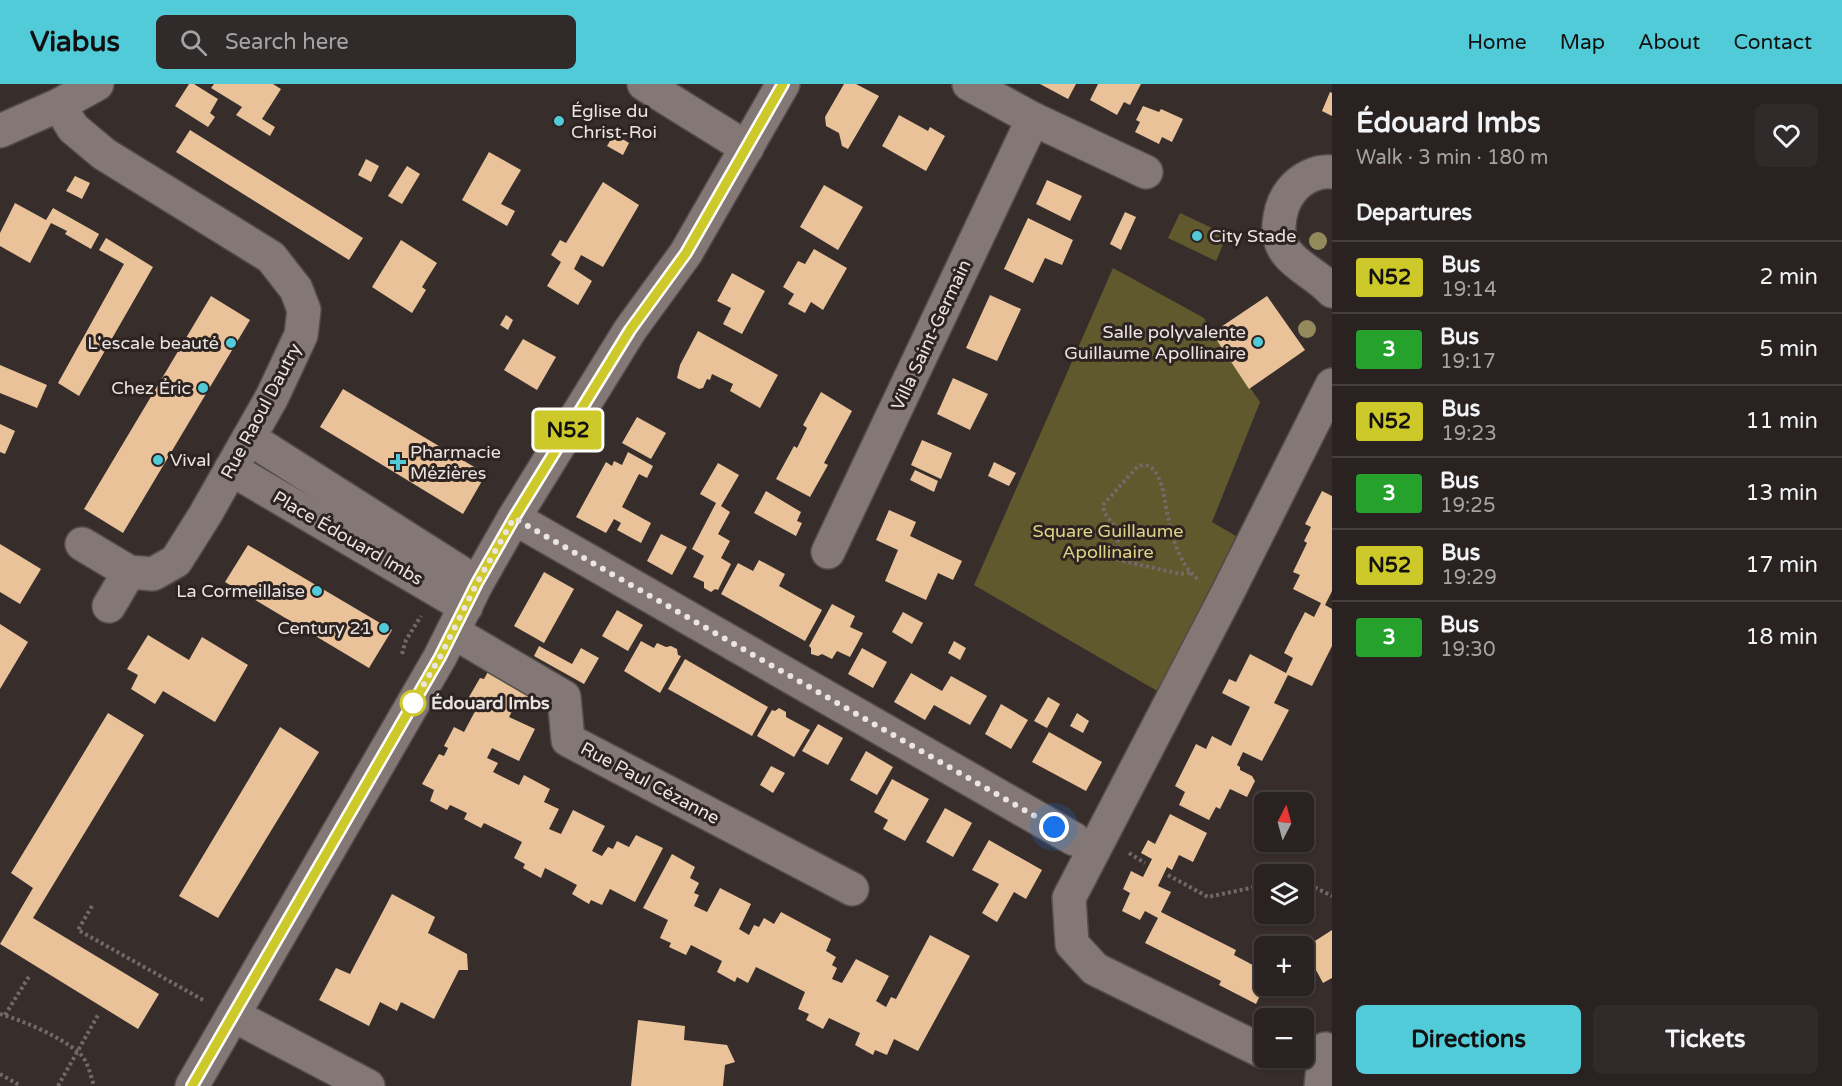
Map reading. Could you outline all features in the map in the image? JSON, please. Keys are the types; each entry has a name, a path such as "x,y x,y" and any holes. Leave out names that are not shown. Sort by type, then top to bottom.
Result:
{"street":[{"path":"0,131 59,105 97,84"},
{"path":"644,84 747,148"},
{"path":"192,1086 220,1008 466,607 514,518 630,330 686,253 783,84"},
{"path":"969,84 1033,119 1146,172"},
{"name":"Rue Raoul Dautry","path":"59,105 73,128 104,154 271,257 296,289 304,310 301,335 272,396 176,561 153,574 129,572"},
{"name":"Villa Saint-Germain","path":"828,552 1033,119"},
{"path":"1332,171 1312,175 1294,188 1284,201 1279,230 1285,251 1332,291"},
{"path":"1254,1047 1095,969 1072,944 1069,898 1099,845 1332,385"},
{"name":"Place Édouard Imbs","path":"249,438 466,607"},
{"name":"Place Édouard Imbs","path":"231,469 466,607"},
{"path":"514,518 1074,839"},
{"path":"82,544 129,572 109,606"},
{"name":"Rue Paul Cézanne","path":"466,607 564,697 568,740 852,889"},
{"path":"220,1008 368,1086"},
{"path":"1320,1049 1321,1086"}],"path":[{"path":"1190,573 1180,574 1119,560 1117,530 1104,512 1103,506 1138,466 1144,464 1152,467 1158,476 1178,552 1190,573 1227,594"},
{"path":"1168,875 1208,897 1254,887"},
{"path":"1314,887 1332,896"},
{"path":"92,906 78,930 220,1008"},
{"path":"30,975 3,1014 31,1024 78,1052 88,1066 94,1086"},
{"path":"58,1086 98,1015"},
{"path":"0,1074 21,1086"}],"green space":[{"name":"City Stade","path":"1180,213 1227,235 1216,261 1168,238"},
{"name":"Square Guillaume Apollinaire","path":"1113,268 1204,318 1260,402 1212,522 1236,536 1159,692 974,585"}],"building":[{"path":"189,84 194,84 218,99 210,113 215,117 208,127 175,106"},
{"path":"214,84 273,84 281,89 262,119 275,127 270,136 236,115 242,107 211,88"},
{"path":"844,84 856,84 879,96 848,149 842,146 839,133 826,126 825,117"},
{"path":"1040,84 1076,84 1068,99"},
{"path":"1098,84 1141,84 1130,105 1124,102 1117,115 1090,100"},
{"path":"1330,92 1332,93 1332,116 1322,111"},
{"path":"1143,106 1159,112 1161,109 1183,119 1172,142 1162,137 1159,144 1135,132 1140,122 1136,120"},
{"path":"899,115 928,131 930,127 945,136 926,171 882,146"},
{"path":"190,130 363,238 349,260 176,152"},
{"path":"614,134 629,143 623,155 607,146"},
{"path":"489,152 521,170 501,204 515,211 507,226 462,200"},
{"path":"366,159 379,166 371,182 358,175"},
{"path":"407,166 420,174 402,204 388,196"},
{"path":"75,176 90,183 82,199 66,191"},
{"path":"1047,180 1082,196 1070,221 1036,204"},
{"path":"603,182 639,205 603,267 581,255 574,269 592,281 578,305 547,286 561,262 551,255 560,240 566,243"},
{"path":"824,185 863,207 838,250 800,227"},
{"path":"15,203 46,220 53,208 99,234 91,249 65,234 67,231 51,223 30,263 0,246 0,233"},
{"path":"1125,212 1136,217 1121,250 1110,244"},
{"path":"1028,218 1073,240 1062,265 1045,258 1033,283 1004,269"},
{"path":"106,238 153,267 79,396 58,383 124,264 99,250"},
{"path":"401,240 437,263 422,287 426,290 412,313 372,287"},
{"path":"814,249 847,268 823,310 811,302 805,313 788,304 794,294 783,287 798,261 805,264"},
{"path":"732,273 765,291 742,334 723,324 731,308 717,301"},
{"path":"990,295 1021,309 997,361 966,348"},
{"path":"211,296 250,320 123,533 84,509"},
{"name":"Salle polyvalente Guillaume Apollinaire","path":"1267,296 1305,350 1249,389 1212,333"},
{"path":"506,315 513,320 508,330 500,325"},
{"path":"698,331 778,375 760,408 730,391 733,384 712,374 710,380 707,379 703,388 699,389 677,378 680,365"},
{"path":"523,339 556,357 537,390 504,370"},
{"path":"0,365 47,385 37,408 0,393"},
{"path":"953,378 988,394 970,430 937,414"},
{"path":"343,389 486,474 463,514 320,427"},
{"path":"821,392 852,411 824,463 828,465 810,497 776,479 794,446 797,448 807,428 803,425"},
{"path":"637,417 666,433 651,459 622,443"},
{"path":"0,424 15,431 5,454 0,452"},
{"path":"922,440 952,453 941,479 911,465"},
{"path":"628,452 653,466 647,478 639,474 622,507 651,523 641,543 617,530 621,523 614,519 606,533 576,517 606,462 612,466 614,461 622,465"},
{"path":"994,462 1016,473 1009,486 988,476"},
{"path":"718,463 739,475 721,506 730,512 718,534 730,541 721,558 731,564 718,590 711,592 704,588 704,582 693,577 704,556 692,549 716,503 700,494"},
{"path":"915,470 938,481 934,492 910,480"},
{"path":"766,491 801,512 797,521 802,523 796,536 754,513"},
{"path":"1322,491 1332,496 1332,591 1325,605 1332,609 1332,646 1312,686 1288,675 1274,703 1289,710 1262,761 1243,752 1237,765 1255,781 1247,797 1230,789 1220,809 1216,807 1209,820 1179,805 1185,792 1175,786 1196,744 1206,749 1212,736 1231,746 1250,707 1222,693 1229,679 1236,682 1250,654 1286,673 1293,658 1284,653 1294,633 1305,612 1314,617 1321,603 1293,589 1300,575 1293,572 1307,543 1304,541 1311,527 1305,524"},
{"path":"889,510 916,522 910,536 962,561 953,580 938,573 926,600 885,581 898,550 876,540"},
{"path":"661,534 687,547 672,575 647,561"},
{"path":"0,544 41,569 20,604 0,592"},
{"path":"248,545 392,630 369,668 225,582"},
{"path":"759,560 785,574 779,586 822,610 805,641 721,594 738,563 753,571"},
{"path":"544,572 574,589 544,643 514,626"},
{"path":"832,604 855,616 850,627 863,633 850,657 837,651 832,659 822,654 818,656 811,654 809,646"},
{"path":"617,610 643,625 628,651 602,636"},
{"path":"903,612 923,623 912,644 892,632"},
{"path":"0,624 28,642 0,689"},
{"path":"148,635 189,660 202,637 248,665 215,722 163,691 155,704 131,689 138,675 127,669"},
{"path":"641,641 654,648 657,643 666,647 671,646 677,649 678,655 681,656 660,693 624,671"},
{"path":"954,641 966,648 960,660 948,653"},
{"path":"539,646 572,664 581,648 599,658 584,684 534,656"},
{"path":"862,648 887,662 873,688 848,674"},
{"path":"685,659 768,707 752,736 668,689"},
{"path":"489,670 541,702 534,707 529,705 526,710 515,705 509,717 535,729 519,761 492,748 487,758 498,763 493,772 519,785 524,775 550,789 544,802 559,809 549,829 561,834 573,810 605,826 592,851 602,856 608,847 613,849 617,841 629,847 636,835 663,848 635,902 610,889 602,905 591,900 589,904 572,894 577,885 545,868 541,878 523,868 525,864 514,858 522,842 484,823 481,828 464,819 467,813 450,805 447,810 430,801 434,790 422,784 439,754 444,756 448,748 444,746 454,727 464,732 480,702 469,697 480,678 484,679"},
{"path":"911,673 942,691 951,676 987,696 970,725 934,705 925,720 894,702"},
{"path":"1048,697 1060,704 1047,728 1034,721"},
{"path":"1001,704 1028,720 1011,749 985,734"},
{"path":"779,708 786,712 786,717 810,730 794,757 757,736 772,710"},
{"path":"108,713 144,735 33,918 159,994 138,1029 0,944 33,888 11,873"},
{"path":"1077,713 1089,721 1083,733 1070,726"},
{"path":"818,724 843,738 828,765 802,751"},
{"path":"280,727 319,752 218,918 179,896"},
{"path":"1049,732 1102,762 1086,791 1032,762"},
{"path":"866,751 893,767 877,795 850,780"},
{"path":"771,766 785,773 773,793 760,785"},
{"path":"892,779 929,799 905,841 883,829 888,820 874,812"},
{"path":"945,808 972,823 953,857 926,842"},
{"path":"1170,814 1207,833 1193,862 1179,855 1172,870 1167,867 1158,886 1171,892 1161,912 1236,950 1234,955 1254,966 1254,996 1260,996 1256,1004 1219,985 1221,981 1145,943 1158,918 1145,911 1140,920 1122,911 1130,893 1123,889 1131,871 1143,877 1152,859 1141,853 1148,840 1155,844"},
{"path":"989,840 1042,870 1026,899 1014,892 997,922 982,913 999,884 972,870"},
{"path":"672,854 695,867 690,878 699,883 694,893 699,895 694,906 707,912 720,888 751,904 739,929 749,935 754,925 759,927 764,918 774,924 781,912 831,939 826,951 836,957 832,965 837,968 832,979 842,983 856,959 889,976 876,1001 886,1007 891,997 896,999 930,935 970,956 918,1051 894,1039 887,1055 875,1050 873,1055 855,1045 860,1033 829,1018 823,1029 806,1020 809,1014 798,1009 805,992 756,967 748,983 737,977 735,982 717,972 722,961 691,945 686,955 669,947 671,943 660,938 668,920 643,908"},
{"path":"392,894 435,917 428,933 467,954 468,970 459,970 434,1019 401,1002 397,1011 380,1002 369,1026 319,1000 336,968 350,974"},
{"path":"1332,930 1332,978 1323,983 1314,966 1314,942"},
{"path":"638,1020 685,1026 684,1040 727,1045 735,1062 725,1065 723,1086 631,1086"}],"bus line":[{"name":"N52","path":"192,1086 440,657 477,583 514,518 630,330 686,253 783,84"}],"place":[{"name":"Église du Christ-Roi","path":"559,121"},
{"name":"City Stade","path":"1197,236"},
{"name":"Salle polyvalente Guillaume Apollinaire","path":"1258,342"},
{"name":"L'escale beauté","path":"231,343"},
{"name":"Chez Éric","path":"203,388"},
{"name":"Vival","path":"158,460"},
{"name":"Pharmacie Mézières","path":"398,462"},
{"name":"La Cormeillaise","path":"317,591"},
{"name":"Century 21","path":"384,628"},
{"name":"Édouard Imbs","path":"413,703"}],"route":[{"path":"413,703 514,518 1054,827"}]}
